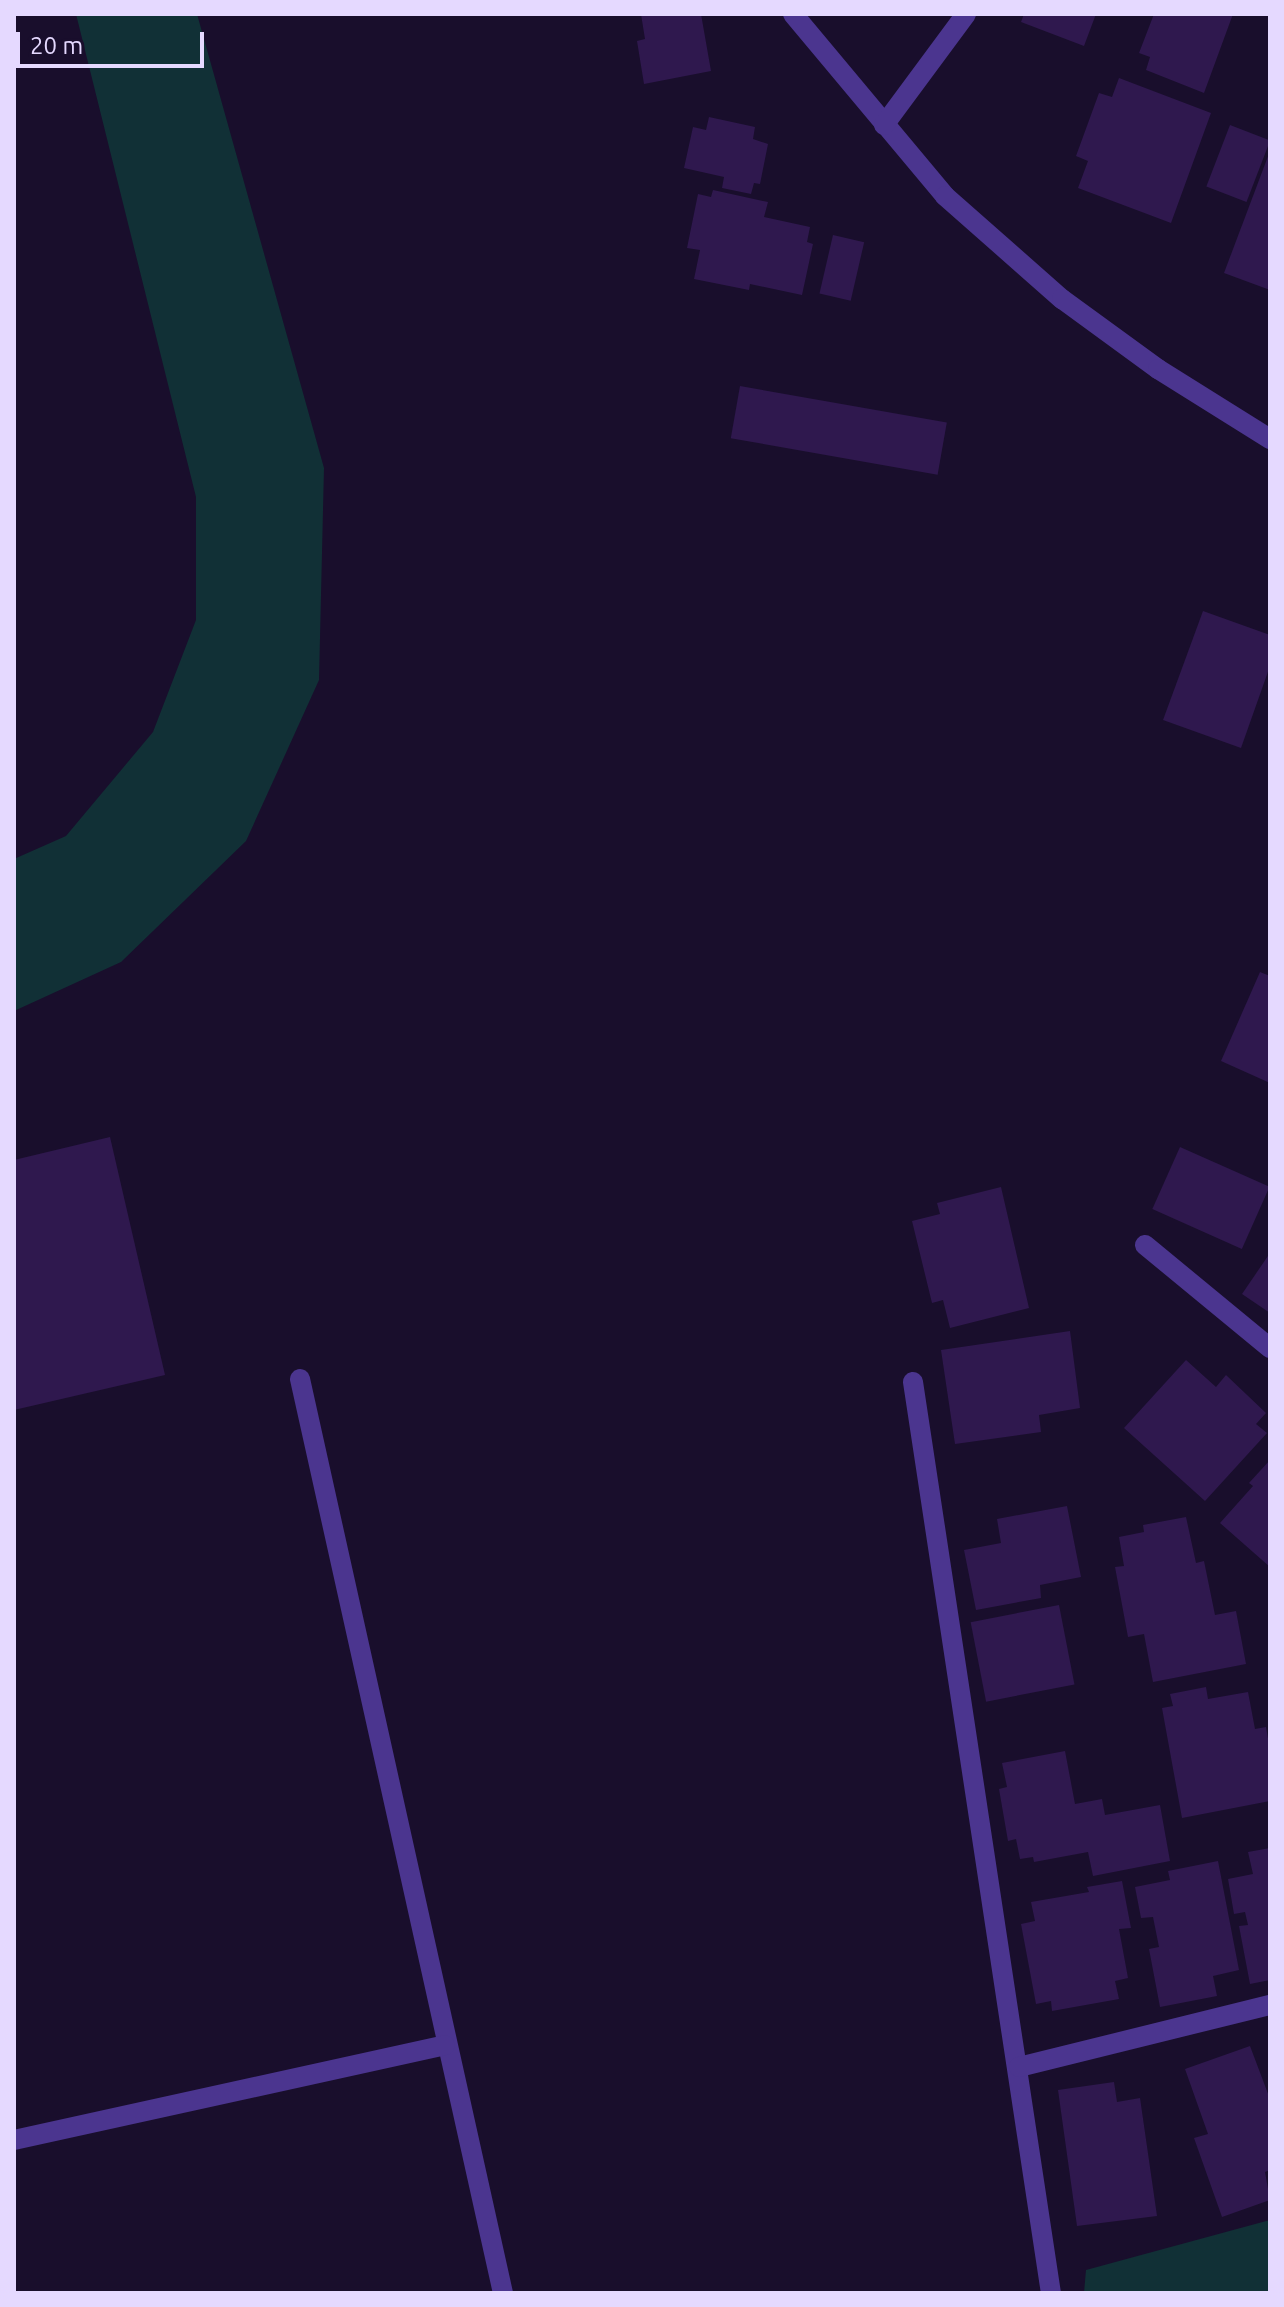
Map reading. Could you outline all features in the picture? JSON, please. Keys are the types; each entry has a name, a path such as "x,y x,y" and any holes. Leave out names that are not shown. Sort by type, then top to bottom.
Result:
{"street":[{"path":"793,14 945,196 1062,299 1158,369 1270,439"},
{"path":"884,125 966,14"},
{"path":"1145,1245 1270,1348"},
{"path":"300,1379 445,2045 503,2293"},
{"path":"913,1382 1051,2293"},
{"path":"1019,2067 1270,2005"},
{"path":"14,2140 445,2045"}],"green space":[{"path":"76,14 197,14 324,468 319,680 246,841 121,962 14,1011 14,859 66,836 153,732 196,620 196,497"},
{"path":"1270,2220 1270,2293 1084,2293 1086,2270"}],"building":[{"path":"641,14 701,14 711,71 644,84 637,41 645,39"},
{"path":"1024,14 1096,14 1084,46 1021,22"},
{"path":"1154,14 1233,14 1204,93 1146,70 1150,57 1139,53"},
{"path":"1119,78 1211,113 1171,223 1078,188 1088,161 1076,156 1099,93 1112,97"},
{"path":"709,117 755,127 753,139 768,144 760,184 754,183 751,194 722,188 724,177 684,168 693,127 706,130"},
{"path":"1230,125 1270,140 1246,202 1206,187"},
{"path":"1270,151 1270,290 1224,273"},
{"path":"713,190 768,202 764,217 810,227 807,242 813,244 802,295 750,284 749,290 694,279 700,250 687,248 698,194 711,197"},
{"path":"833,235 864,242 851,301 820,293"},
{"path":"740,386 947,422 938,475 731,438"},
{"path":"1203,611 1270,635 1270,666 1241,748 1163,720"},
{"path":"1260,972 1270,976 1270,1083 1221,1061"},
{"path":"110,1137 165,1375 14,1410 14,1160"},
{"path":"1180,1147 1270,1187 1242,1249 1152,1209"},
{"path":"1001,1187 1029,1308 950,1328 943,1300 932,1303 912,1221 940,1214 937,1203"},
{"path":"1270,1253 1270,1313 1242,1294"},
{"path":"1070,1331 1080,1408 1039,1415 1041,1432 955,1444 941,1350"},
{"path":"1186,1360 1216,1387 1226,1375 1266,1413 1256,1424 1267,1433 1205,1501 1124,1428"},
{"path":"1270,1460 1270,1567 1220,1523 1253,1486 1249,1483"},
{"path":"1067,1506 1081,1577 1040,1585 1041,1598 976,1610 964,1550 1001,1543 997,1519"},
{"path":"1186,1517 1196,1563 1204,1561 1215,1615 1236,1611 1246,1664 1153,1682 1144,1634 1128,1637 1115,1567 1124,1566 1119,1537 1144,1532 1143,1525"},
{"path":"1059,1605 1074,1685 986,1702 971,1622"},
{"path":"1206,1687 1208,1699 1248,1692 1255,1729 1266,1727 1270,1750 1270,1801 1182,1818 1162,1708 1173,1706 1170,1694"},
{"path":"1065,1751 1075,1804 1102,1799 1105,1815 1160,1805 1170,1861 1093,1876 1088,1852 1034,1862 1033,1857 1020,1859 1016,1839 1008,1841 999,1789 1007,1787 1002,1763"},
{"path":"1270,1848 1270,1980 1250,1984 1239,1926 1248,1925 1245,1912 1234,1914 1228,1879 1253,1874 1248,1852"},
{"path":"1218,1861 1239,1970 1213,1976 1217,1996 1160,2007 1149,1949 1159,1947 1153,1917 1141,1918 1135,1887 1170,1880 1168,1871"},
{"path":"1122,1881 1131,1928 1119,1929 1128,1978 1115,1981 1119,1999 1052,2011 1051,2001 1036,2004 1021,1924 1035,1921 1031,1902 1089,1892 1087,1887"},
{"path":"1250,2046 1270,2099 1270,2170 1265,2172 1270,2200 1222,2217 1194,2138 1208,2134 1185,2069"},
{"path":"1114,2082 1117,2102 1140,2098 1157,2216 1077,2226 1058,2090"}]}
